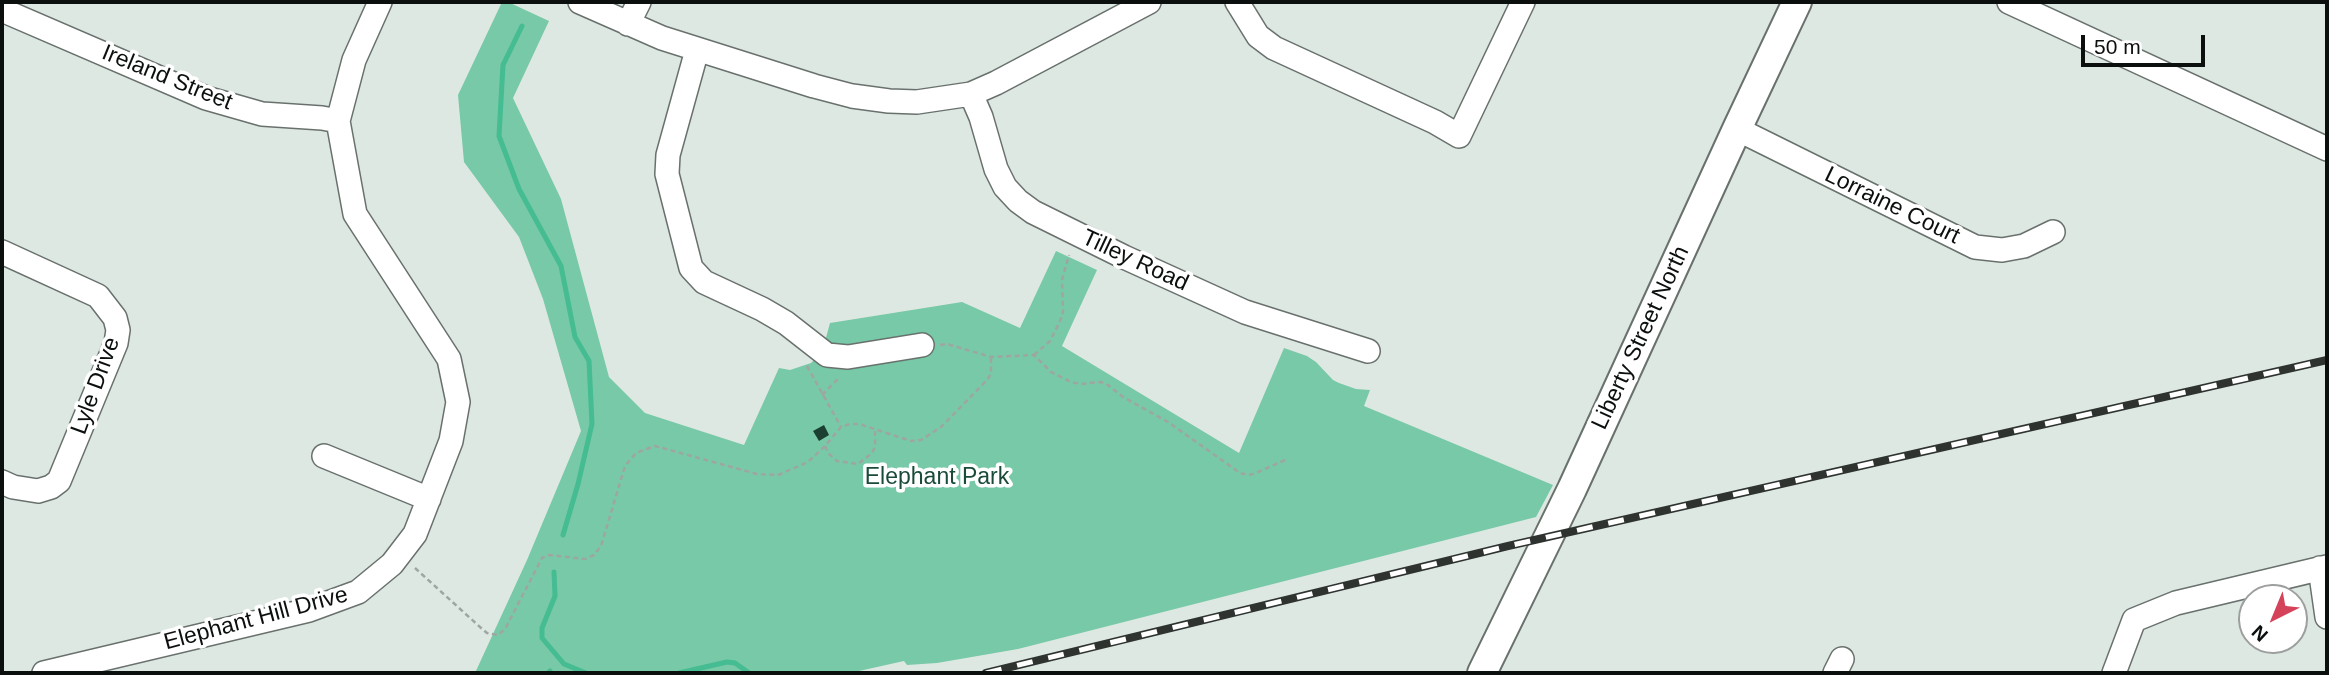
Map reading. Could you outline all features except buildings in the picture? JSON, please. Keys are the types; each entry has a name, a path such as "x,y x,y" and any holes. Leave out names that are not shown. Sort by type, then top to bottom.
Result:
{"main road":[{"name":"Liberty Street North","path":"1482,673 1572,489 1797,2"}],"street":[{"name":"Elephant Hill Drive","path":"44,673 309,610 358,592 392,564 415,534 451,441 458,402 449,359 355,214 338,121 354,60 380,2"},
{"path":"580,2 628,24 697,50 852,96 917,102 971,94 1149,2"},
{"path":"628,24 639,2"},
{"path":"1237,2 1258,36 1274,48 1423,116 1460,136 1523,2"},
{"path":"2009,2 2327,149"},
{"name":"Ireland Street","path":"2,10 206,98 262,114 338,121"},
{"path":"697,50 668,155 667,174 691,268 704,282 786,323 812,346 827,355 848,358 922,345"},
{"name":"Tilley Road","path":"971,94 981,117 996,169 1005,187 1033,212 1245,312 1368,351"},
{"name":"Lorraine Court","path":"1737,129 1975,247 2002,250 2024,246 2053,232"},
{"name":"Lyle Drive","path":"2,252 98,296 116,318 118,330 116,343 60,481 38,491 13,487 2,482"},
{"path":"324,456 429,499"},
{"path":"2114,673 2134,620 2176,603 2324,568 2327,617"}],"path":[{"path":"922,345 947,344 991,357 1034,355 1050,341 1063,313 1062,280 1069,255"},
{"path":"1034,355 1051,372 1071,382 1101,382 1108,385 1123,397 1168,422 1240,473 1256,473 1285,460"},
{"path":"400,554 487,633 498,635 505,629 542,558 549,555 585,559 594,555 601,546 625,466 636,453 654,446 745,471 778,475 808,462 841,428 859,424 911,441 921,440 931,435 987,380 991,374 991,357"},
{"path":"805,362 841,428"},
{"path":"825,446 837,461 858,464 872,453 875,447 875,429"}],"green space":[{"name":"Elephant Park","path":"502,2 508,2 549,21 513,98 561,199 609,377 645,413 744,445 779,368 790,370 811,363 824,345 830,323 962,302 1020,328 1056,251 1097,270 1062,346 1239,453 1284,348 1307,356 1339,383 1356,389 1370,390 1364,406 1553,485 1536,517 1018,649 937,663 907,665 904,661 850,673 475,673 527,560 581,431 543,299 519,237 464,162 458,95"}],"waterway":[{"path":"522,26 503,65 499,136 519,189 561,266 575,337 589,361 592,424 563,535"},
{"path":"554,572 555,596 542,628 542,638 564,664 586,673"},
{"path":"679,673 727,662 735,663 749,673"}],"railway":[{"path":"986,673 1508,546 2327,360"}]}
